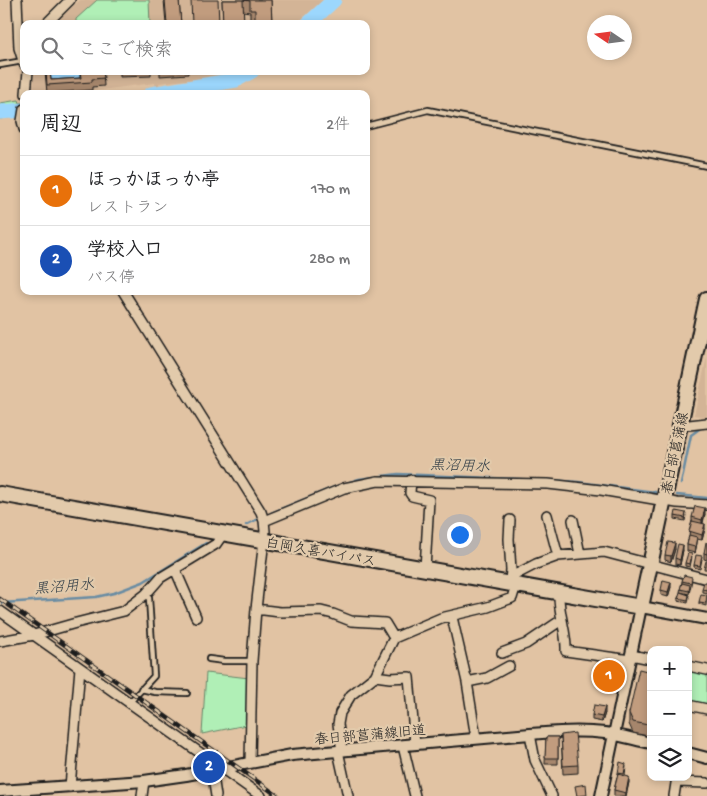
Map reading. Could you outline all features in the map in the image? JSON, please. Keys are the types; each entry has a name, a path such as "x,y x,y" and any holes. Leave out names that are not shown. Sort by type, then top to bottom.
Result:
{"main road":[{"name":"春日部菖蒲線","path":"641,607 707,299"},
{"name":"白岡久喜バイパス","path":"0,494 425,569 512,582 559,593 641,607"}],"street":[{"path":"18,0 20,52"},
{"path":"50,20 70,0"},
{"path":"26,90 28,75"},
{"path":"125,295 261,512 264,521 264,541 252,661 250,762"},
{"path":"681,423 689,425 707,423"},
{"path":"264,521 344,488 378,480 548,484 600,490 664,501 707,505"},
{"path":"411,480 410,493 412,496 428,500 425,569"},
{"path":"547,515 558,556"},
{"path":"348,796 340,751 338,724 340,713 351,695 375,676 394,638 441,618 452,617 488,607 512,598 508,539 510,520"},
{"path":"573,520 580,554"},
{"path":"0,640 34,635 124,612 146,594 160,578 216,544 223,534"},
{"path":"512,582 536,564 558,556 604,552 707,578"},
{"path":"175,569 196,617"},
{"path":"559,593 558,602 566,651 647,659"},
{"path":"601,796 641,607 707,620"},
{"path":"256,609 280,612 321,611 351,621 385,623 394,638"},
{"path":"0,611 130,702 217,769 261,796"},
{"path":"452,617 467,682 476,738"},
{"path":"502,653 526,644 557,622 562,621"},
{"path":"467,682 487,678 509,666"},
{"path":"692,667 707,670"},
{"path":"70,786 80,668"},
{"path":"375,676 390,678 409,677 415,744"},
{"path":"692,706 707,709"},
{"name":"春日部菖蒲線旧道","path":"0,791 144,781 186,776 292,755 476,738 580,731 614,735 647,742"},
{"path":"530,734 534,760 552,796"},
{"path":"403,746 415,796"},
{"path":"692,754 707,758"},
{"path":"216,796 217,769"},
{"path":"142,796 144,781"},
{"path":"674,796 677,781"},
{"path":"692,781 707,783"}],"lane":[{"path":"0,65 20,62"},
{"path":"370,125 428,110 707,166"},
{"path":"130,702 154,676 150,598 146,594"},
{"path":"209,660 252,661"},
{"path":"141,689 155,692 187,693"}],"shaded area":[{"path":"80,0 323,0 300,20 58,20"},
{"path":"34,75 215,75 159,83 160,90 156,90 155,83 100,90 33,90"},
{"path":"707,357 707,417 694,415"}],"green space":[{"path":"97,0 149,0 150,20 76,19"},
{"path":"19,100 20,116 0,119 0,103"},
{"path":"692,670 707,673 707,706 692,704"},
{"path":"206,673 249,678 246,725 202,734"}],"water":[{"path":"50,75 80,75 81,86 51,88"}],"building":[{"path":"165,0 179,0 181,20 167,20"},
{"path":"191,0 218,0 219,20 192,20"},
{"path":"222,0 243,0 244,20 223,20"},
{"path":"244,0 271,0 272,20 255,20 255,10 250,10 250,1"},
{"path":"46,75 50,75 51,80 81,78 81,75 104,75 104,78 92,79 92,82 47,85"},
{"path":"695,506 705,508 702,520 692,517"},
{"path":"676,511 686,513 685,518 675,516"},
{"path":"692,521 705,524 702,535 689,531"},
{"path":"689,535 697,537 695,547 687,545"},
{"path":"668,542 675,543 671,556 665,555"},
{"path":"707,543 707,554 704,553"},
{"path":"678,544 683,545 680,560 675,558"},
{"path":"688,553 692,554 690,564 685,563"},
{"path":"696,555 702,556 700,566 694,565"},
{"path":"706,561 707,569 704,569"},
{"path":"684,575 692,577 691,583 682,581"},
{"path":"663,580 671,582 668,592 661,590"},
{"path":"704,582 707,582 707,590 702,589"},
{"path":"682,583 690,585 689,591 680,589"},
{"path":"680,592 689,595 688,600 678,598"},
{"path":"701,594 707,595 706,603 699,602"},
{"path":"607,659 616,660 611,683 602,681"},
{"path":"639,669 647,671 647,725 633,722 629,713"},
{"path":"594,705 605,707 602,717 592,715"},
{"path":"575,733 578,765 563,766 561,735"},
{"path":"546,737 558,737 558,758 545,758"},
{"path":"620,762 626,764 624,774 618,773"},
{"path":"618,774 629,777 626,793 614,790"},
{"path":"586,784 587,795 577,796 575,786"}],"waterway":[{"path":"312,20 334,0"},
{"path":"175,90 236,80 245,75"},
{"path":"0,112 20,110"},
{"path":"681,484 691,435 702,427"},
{"name":"黒沼用水","path":"271,513 359,479 398,474 542,480"},
{"name":"黒沼用水","path":"550,480 655,492"},
{"name":"黒沼用水","path":"677,495 707,498"},
{"name":"黒沼用水","path":"246,525 258,519"},
{"name":"黒沼用水","path":"2,603 96,597 114,593 143,582 206,543"}],"railway":[{"path":"0,599 278,796"}],"place":[{"name":"ほっかほっか亭","path":"609,676"},
{"name":"学校入口","path":"209,767"}]}
